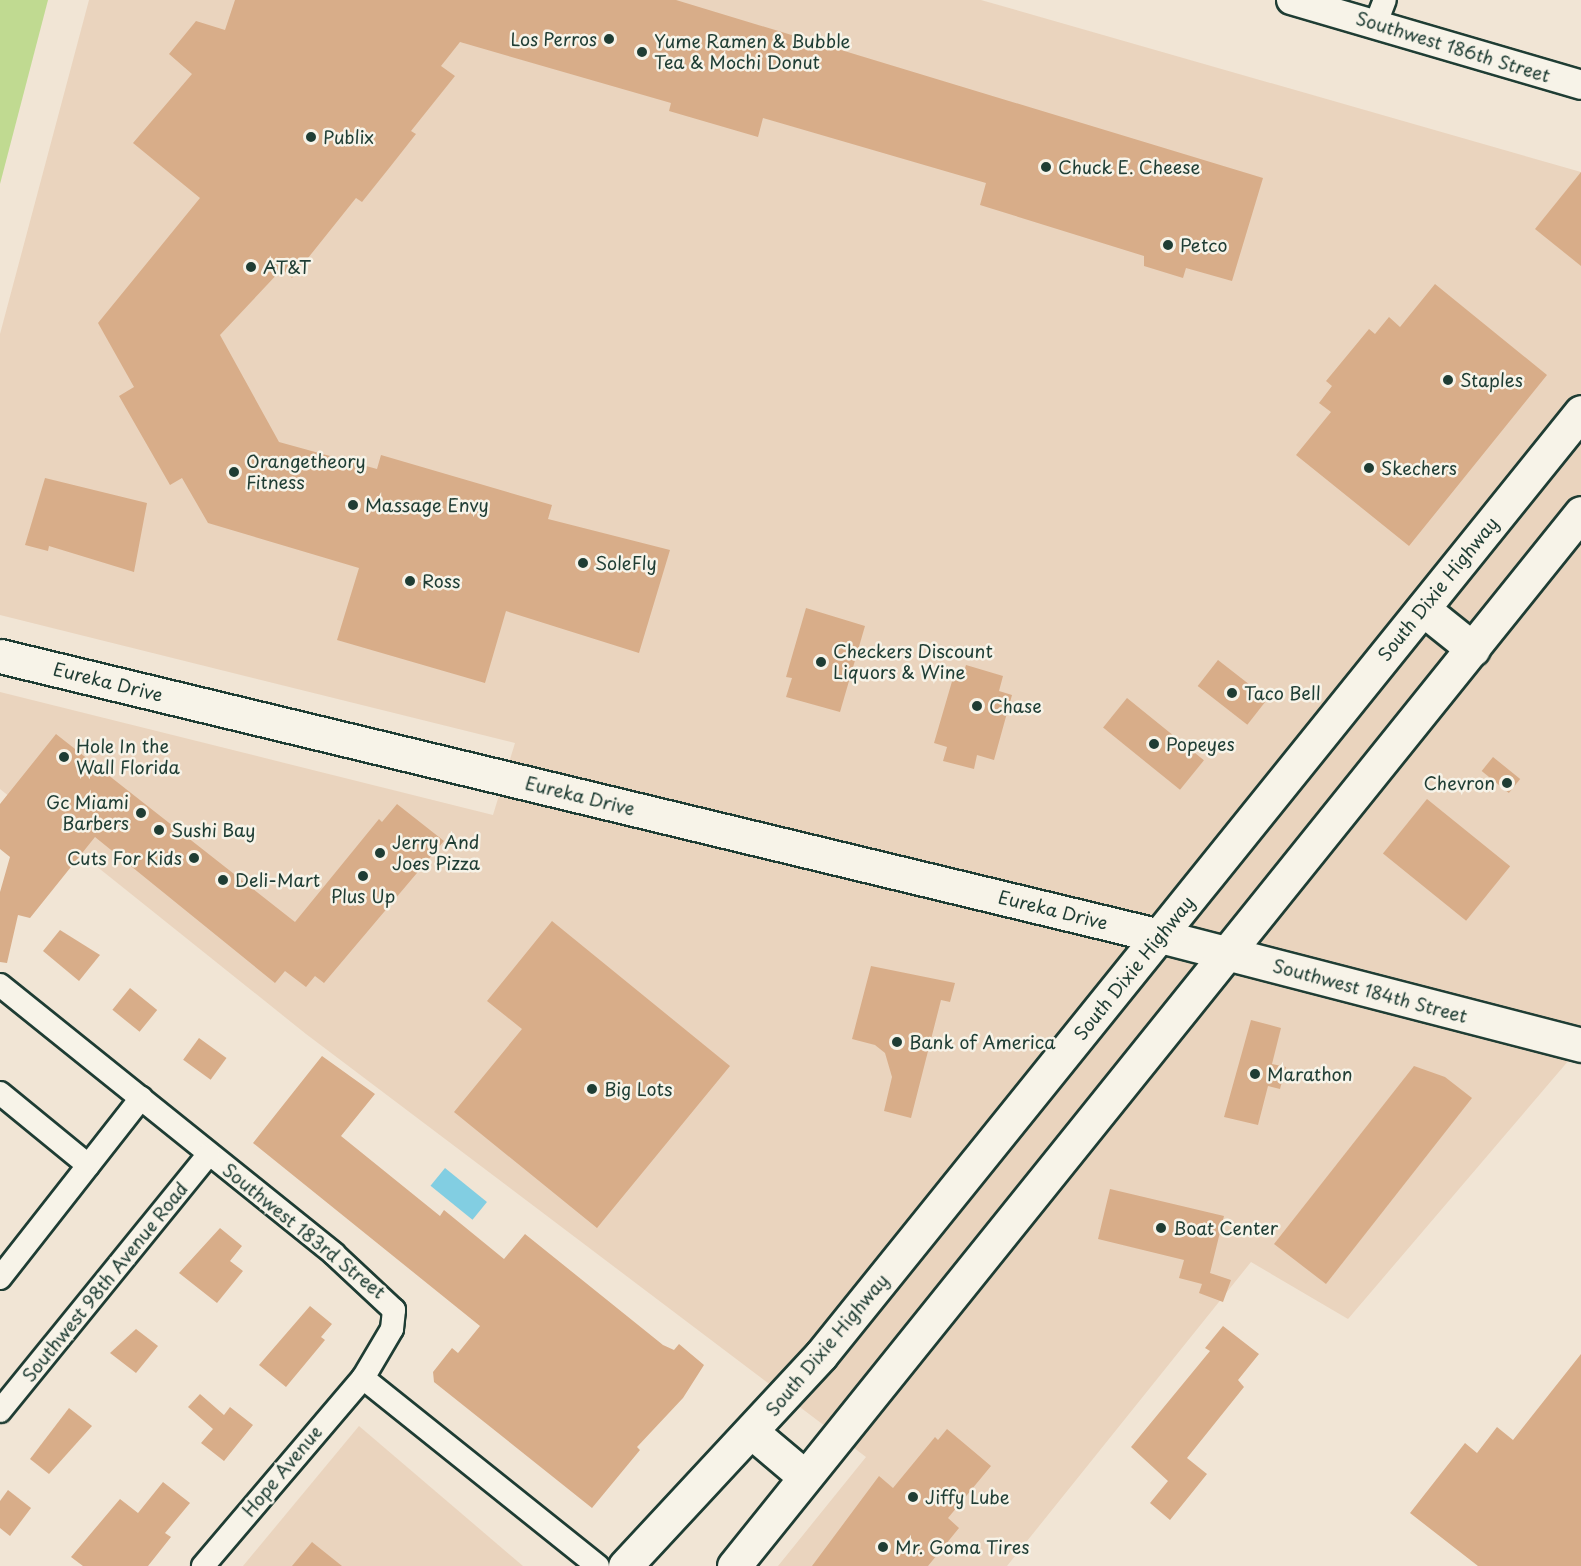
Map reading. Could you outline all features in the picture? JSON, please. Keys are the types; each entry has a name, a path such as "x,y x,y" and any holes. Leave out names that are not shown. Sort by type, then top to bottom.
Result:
{"main road":[{"name":"South Dixie Highway","path":"625,1566 753,1433 1160,936 1581,412"},
{"path":"734,1566 1581,513"},
{"path":"1423,609 1473,649"},
{"name":"Eureka Drive","path":"0,656 1160,936"},
{"name":"Southwest 184th Street","path":"1160,936 1581,1045"},
{"path":"753,1433 805,1477"}],"street":[{"name":"Southwest 186th Street","path":"1291,0 1380,12 1581,85"},
{"name":"Southwest 183rd Street","path":"0,985 391,1303 392,1329 363,1378"},
{"path":"0,1093 88,1165"},
{"path":"0,1278 141,1098"},
{"name":"Southwest 98th Avenue Road","path":"0,1411 209,1154"},
{"path":"363,1378 598,1566"},
{"name":"Hope Avenue","path":"204,1566 363,1378"}],"shaded area":[{"path":"89,0 981,0 1581,172 1581,1046 1348,1319 1251,1262 1007,1566 778,1566 866,1457 306,1034 0,789 0,692 493,815 515,743 0,615 0,334"},
{"path":"359,1426 523,1566 243,1566"}],"green space":[{"path":"0,0 48,0 0,184"}],"water":[{"path":"445,1168 487,1202 472,1220 431,1186"}],"building":[{"path":"235,0 676,0 1263,178 1232,281 1186,268 1183,278 1144,266 1144,256 980,205 986,183 763,118 758,137 669,111 671,103 460,42 441,66 455,76 411,131 416,134 362,202 356,198 292,278 282,269 220,335 279,442 377,469 381,455 552,505 548,519 670,550 639,653 506,611 485,683 337,640 359,568 208,523 182,478 170,485 119,396 134,387 98,323 200,198 133,143 192,74 169,54 196,21 225,30"},
{"path":"1581,172 1581,266 1535,229"},
{"path":"1435,284 1547,375 1409,546 1296,455 1331,412 1319,403 1332,386 1326,381 1369,329 1375,334 1389,317 1400,327"},
{"path":"45,478 147,503 134,572 49,546 48,551 25,545"},
{"path":"806,608 865,626 840,712 786,697 792,678 786,677"},
{"name":"Taco Bell","path":"1218,660 1268,699 1247,725 1198,686"},
{"name":"Chase","path":"966,665 1003,676 999,691 1012,695 994,760 977,755 974,769 943,761 947,747 934,743 953,678 961,681"},
{"name":"Popeyes","path":"1127,698 1204,760 1180,790 1103,728"},
{"path":"56,734 295,922 379,819 382,822 397,804 444,841 324,983 315,976 306,987 285,971 275,983 95,837 30,918 18,915 7,963 0,962 0,892 10,857 0,849 0,804"},
{"name":"Chevron","path":"1493,757 1520,779 1509,793 1482,771"},
{"name":"Chevron","path":"1427,799 1510,866 1466,921 1383,853"},
{"name":"Big Lots","path":"552,921 730,1066 597,1228 454,1112 522,1029 487,1001"},
{"path":"60,930 100,955 79,981 43,951"},
{"name":"Bank of America","path":"871,966 955,983 950,1002 941,1000 911,1118 884,1111 892,1077 885,1053 875,1045 852,1039"},
{"path":"130,988 157,1010 140,1032 112,1010"},
{"name":"Marathon","path":"1251,1020 1281,1028 1272,1064 1286,1067 1280,1089 1268,1086 1258,1125 1224,1117"},
{"path":"199,1038 227,1058 211,1080 183,1060"},
{"path":"322,1056 375,1094 341,1136 440,1216 444,1210 504,1259 525,1234 663,1345 674,1350 679,1344 704,1365 683,1398 637,1447 640,1450 592,1508 434,1382 433,1372 452,1348 458,1353 480,1326 253,1143"},
{"path":"1414,1066 1445,1077 1472,1098 1326,1284 1274,1244"},
{"name":"Boat Center","path":"1110,1189 1224,1216 1210,1273 1231,1280 1223,1302 1199,1293 1202,1284 1179,1278 1184,1260 1098,1239"},
{"path":"220,1228 242,1246 230,1261 243,1271 217,1303 179,1273"},
{"path":"310,1306 332,1324 321,1337 325,1340 286,1387 259,1365"},
{"path":"1223,1326 1259,1354 1238,1380 1244,1387 1187,1458 1207,1474 1170,1520 1150,1503 1168,1481 1131,1447 1210,1351 1205,1348"},
{"path":"136,1329 158,1346 136,1373 110,1353"},
{"path":"1581,1354 1581,1566 1478,1566 1410,1513 1465,1443 1477,1453 1497,1427 1513,1440"},
{"path":"200,1394 224,1415 230,1407 253,1425 224,1461 201,1443 213,1429 188,1407"},
{"path":"69,1408 92,1426 49,1474 30,1459"},
{"name":"Jiffy Lube","path":"947,1429 991,1466 948,1518 959,1528 928,1566 812,1566 879,1476 893,1488 935,1437 938,1440"},
{"path":"163,1482 190,1503 165,1533 171,1537 148,1566 83,1566 71,1557 120,1499 138,1513"},
{"path":"8,1490 31,1508 10,1536 0,1528 0,1501"},
{"path":"312,1542 342,1566 292,1566"}],"place":[{"name":"Los Perros","path":"609,39"},
{"name":"Yume Ramen & Bubble Tea & Mochi Donut","path":"642,52"},
{"name":"Publix","path":"311,137"},
{"name":"Chuck E. Cheese","path":"1046,167"},
{"name":"Petco","path":"1168,245"},
{"name":"AT&T","path":"251,267"},
{"name":"Staples","path":"1448,380"},
{"name":"Skechers","path":"1369,468"},
{"name":"Orangetheory Fitness","path":"234,472"},
{"name":"Massage Envy","path":"353,505"},
{"name":"SoleFly","path":"583,563"},
{"name":"Ross","path":"410,581"},
{"name":"Checkers Discount Liquors & Wine","path":"821,662"},
{"name":"Taco Bell","path":"1232,693"},
{"name":"Chase","path":"977,706"},
{"name":"Popeyes","path":"1154,744"},
{"name":"Hole In the Wall Florida","path":"64,757"},
{"name":"Chevron","path":"1507,783"},
{"name":"Gc Miami Barbers","path":"141,813"},
{"name":"Sushi Bay","path":"159,830"},
{"name":"Jerry And Joes Pizza","path":"380,853"},
{"name":"Cuts For Kids","path":"194,858"},
{"name":"Plus Up","path":"363,876"},
{"name":"Deli-Mart","path":"223,880"},
{"name":"Bank of America","path":"897,1042"},
{"name":"Marathon","path":"1255,1074"},
{"name":"Big Lots","path":"592,1089"},
{"name":"Boat Center","path":"1161,1228"},
{"name":"Jiffy Lube","path":"913,1497"},
{"name":"Mr. Goma Tires","path":"883,1547"}]}
